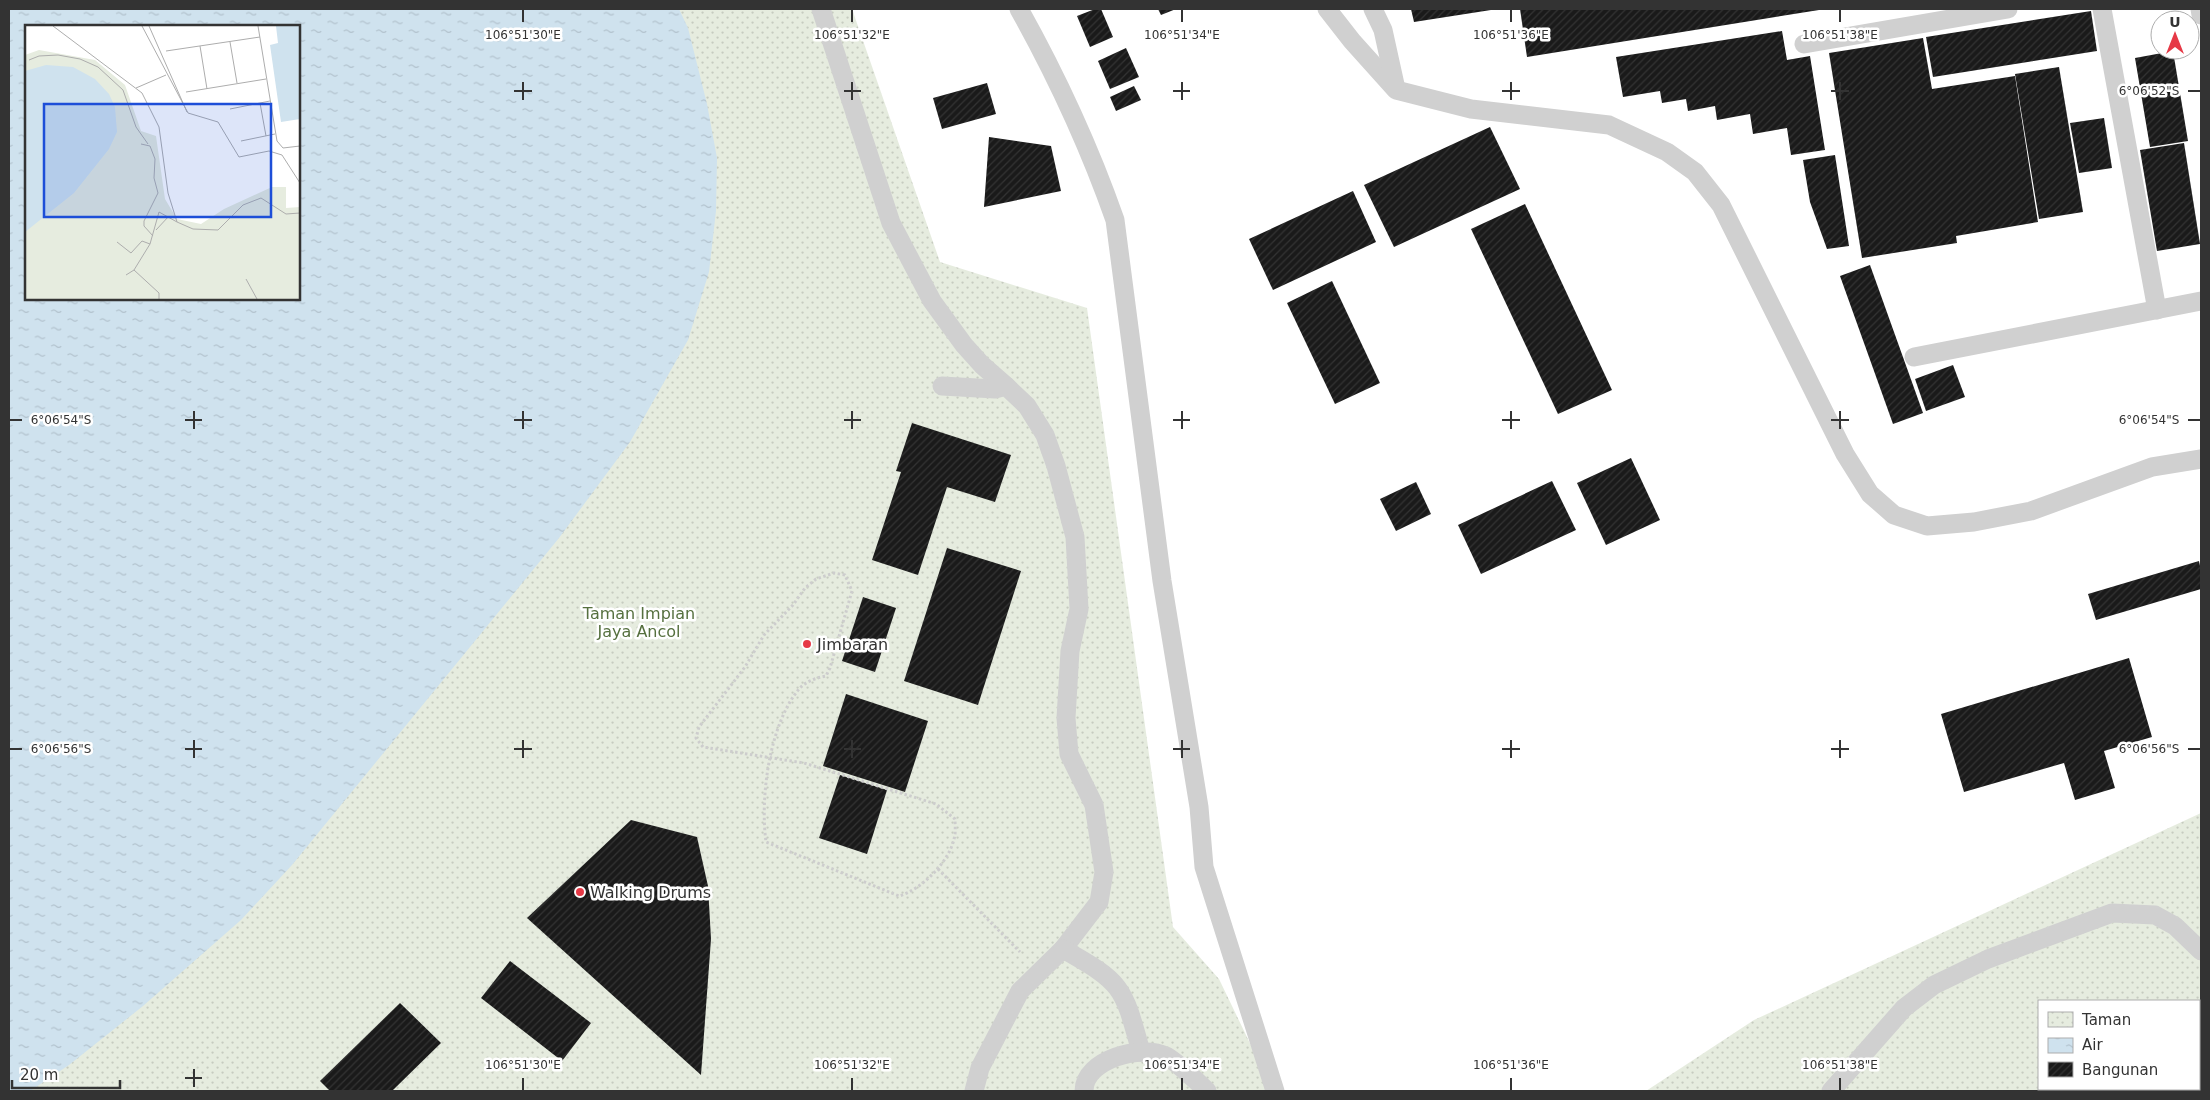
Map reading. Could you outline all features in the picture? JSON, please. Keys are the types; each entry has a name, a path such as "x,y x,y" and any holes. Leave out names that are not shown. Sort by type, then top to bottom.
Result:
{"lane":[{"path":"821,9 892,223 932,301 964,345 982,365 1027,406 1045,435 1056,466 1075,537 1079,609 1070,651 1066,718 1069,754 1094,805 1104,872 1099,902 1063,949 1020,991 980,1068 974,1091"},
{"path":"1019,9 1058,80 1096,165 1115,220 1162,582 1198,806 1204,867 1275,1091"},
{"path":"1327,9 1352,41 1396,90 1471,109 1609,126 1667,152 1695,172 1721,205 1845,454 1870,494 1894,515 1927,526 1974,522 2031,511 2152,467 2201,460"},
{"path":"1373,9 1384,30 1396,90"},
{"path":"1804,44 2008,9"},
{"path":"2102,9 2157,310"},
{"path":"2200,9 2201,14"},
{"path":"1914,357 2201,301"},
{"path":"942,386 995,389 1006,386"},
{"path":"1831,1091 1904,1008 1934,985 1988,959 2112,913 2155,916 2175,926 2201,951"},
{"path":"1063,949 1102,971 1117,985 1127,1001 1141,1052"},
{"path":"1084,1091 1084,1087 1096,1068 1114,1056 1141,1052 1164,1055 1207,1091"}],"path":[{"path":"769,757 703,747 696,738 699,727 745,667 764,635 793,605 806,588 816,578 834,573 845,575 852,591 830,668 826,676 813,679 800,688 786,708 769,757 764,826 766,842 898,896 912,892 938,869 954,840 955,819 936,804 804,763 769,757"},
{"path":"938,869 1039,972"}],"green space":[{"name":"Taman Impian Jaya Ancol","path":"9,9 852,9 940,262 1087,308 1173,927 1219,979 1273,1091 9,1091"},
{"path":"2201,813 2201,1091 1646,1091 1754,1020"}],"water":[{"path":"9,9 679,9 688,28 707,104 717,158 716,211 709,272 688,340 630,442 559,538 292,865 241,920 143,1006 69,1065 30,1091 9,1091"}],"building":[{"path":"1095,9 1101,9 1113,37 1090,47 1077,16"},
{"path":"1158,9 1176,9 1161,15"},
{"path":"1411,9 1491,9 1491,10 1414,22"},
{"path":"1520,9 1819,9 1819,10 1527,57"},
{"path":"2091,11 2097,51 1933,77 1926,37"},
{"path":"1782,31 1787,60 1810,56 1825,150 1791,155 1787,128 1753,134 1750,114 1717,120 1715,106 1688,111 1686,99 1662,103 1660,91 1623,97 1616,57"},
{"path":"1923,38 1932,89 2015,76 2038,222 1956,236 1957,243 1862,258 1829,53"},
{"path":"1126,48 1139,77 1110,89 1098,61"},
{"path":"2150,55 2150,60 2174,60 2188,141 2150,147 2135,58"},
{"path":"2059,67 2083,212 2039,219 2015,74"},
{"path":"987,83 996,114 942,129 933,98"},
{"path":"1134,86 1141,100 1116,111 1110,97"},
{"path":"2104,118 2112,168 2079,173 2070,123"},
{"path":"1490,127 1520,189 1394,247 1364,185"},
{"path":"989,137 1051,146 1061,191 984,207"},
{"path":"2184,143 2200,244 2157,251 2140,150"},
{"path":"1835,155 1849,246 1827,249 1810,202 1803,160"},
{"path":"1353,191 1376,242 1273,290 1249,239"},
{"path":"1525,204 1612,390 1558,414 1471,229"},
{"path":"1870,265 1923,413 1893,424 1840,276"},
{"path":"1332,281 1380,383 1335,404 1287,303"},
{"path":"1953,365 1965,397 1926,411 1915,379"},
{"path":"912,423 1011,455 995,502 947,487 918,575 872,560 901,472 896,471"},
{"path":"1631,458 1660,520 1606,545 1577,483"},
{"path":"1552,481 1576,530 1481,574 1458,525"},
{"path":"1416,482 1431,514 1396,531 1380,499"},
{"path":"947,548 1021,571 978,705 904,681"},
{"path":"2199,561 2201,589 2096,620 2088,594"},
{"path":"863,597 896,608 875,672 842,661"},
{"path":"2129,658 2152,737 2104,751 2115,788 2075,800 2064,763 1964,792 1941,714"},
{"path":"846,694 928,721 905,792 823,766"},
{"path":"840,775 887,790 867,854 819,838"},
{"path":"631,820 697,837 708,886 711,939 701,1075 527,918"},
{"path":"510,961 591,1023 562,1061 481,998"},
{"path":"400,1003 441,1043 392,1091 330,1091 320,1081"}],"place":[{"name":"Jimbaran","path":"807,644"},
{"name":"Walking Drums","path":"580,892"}]}
